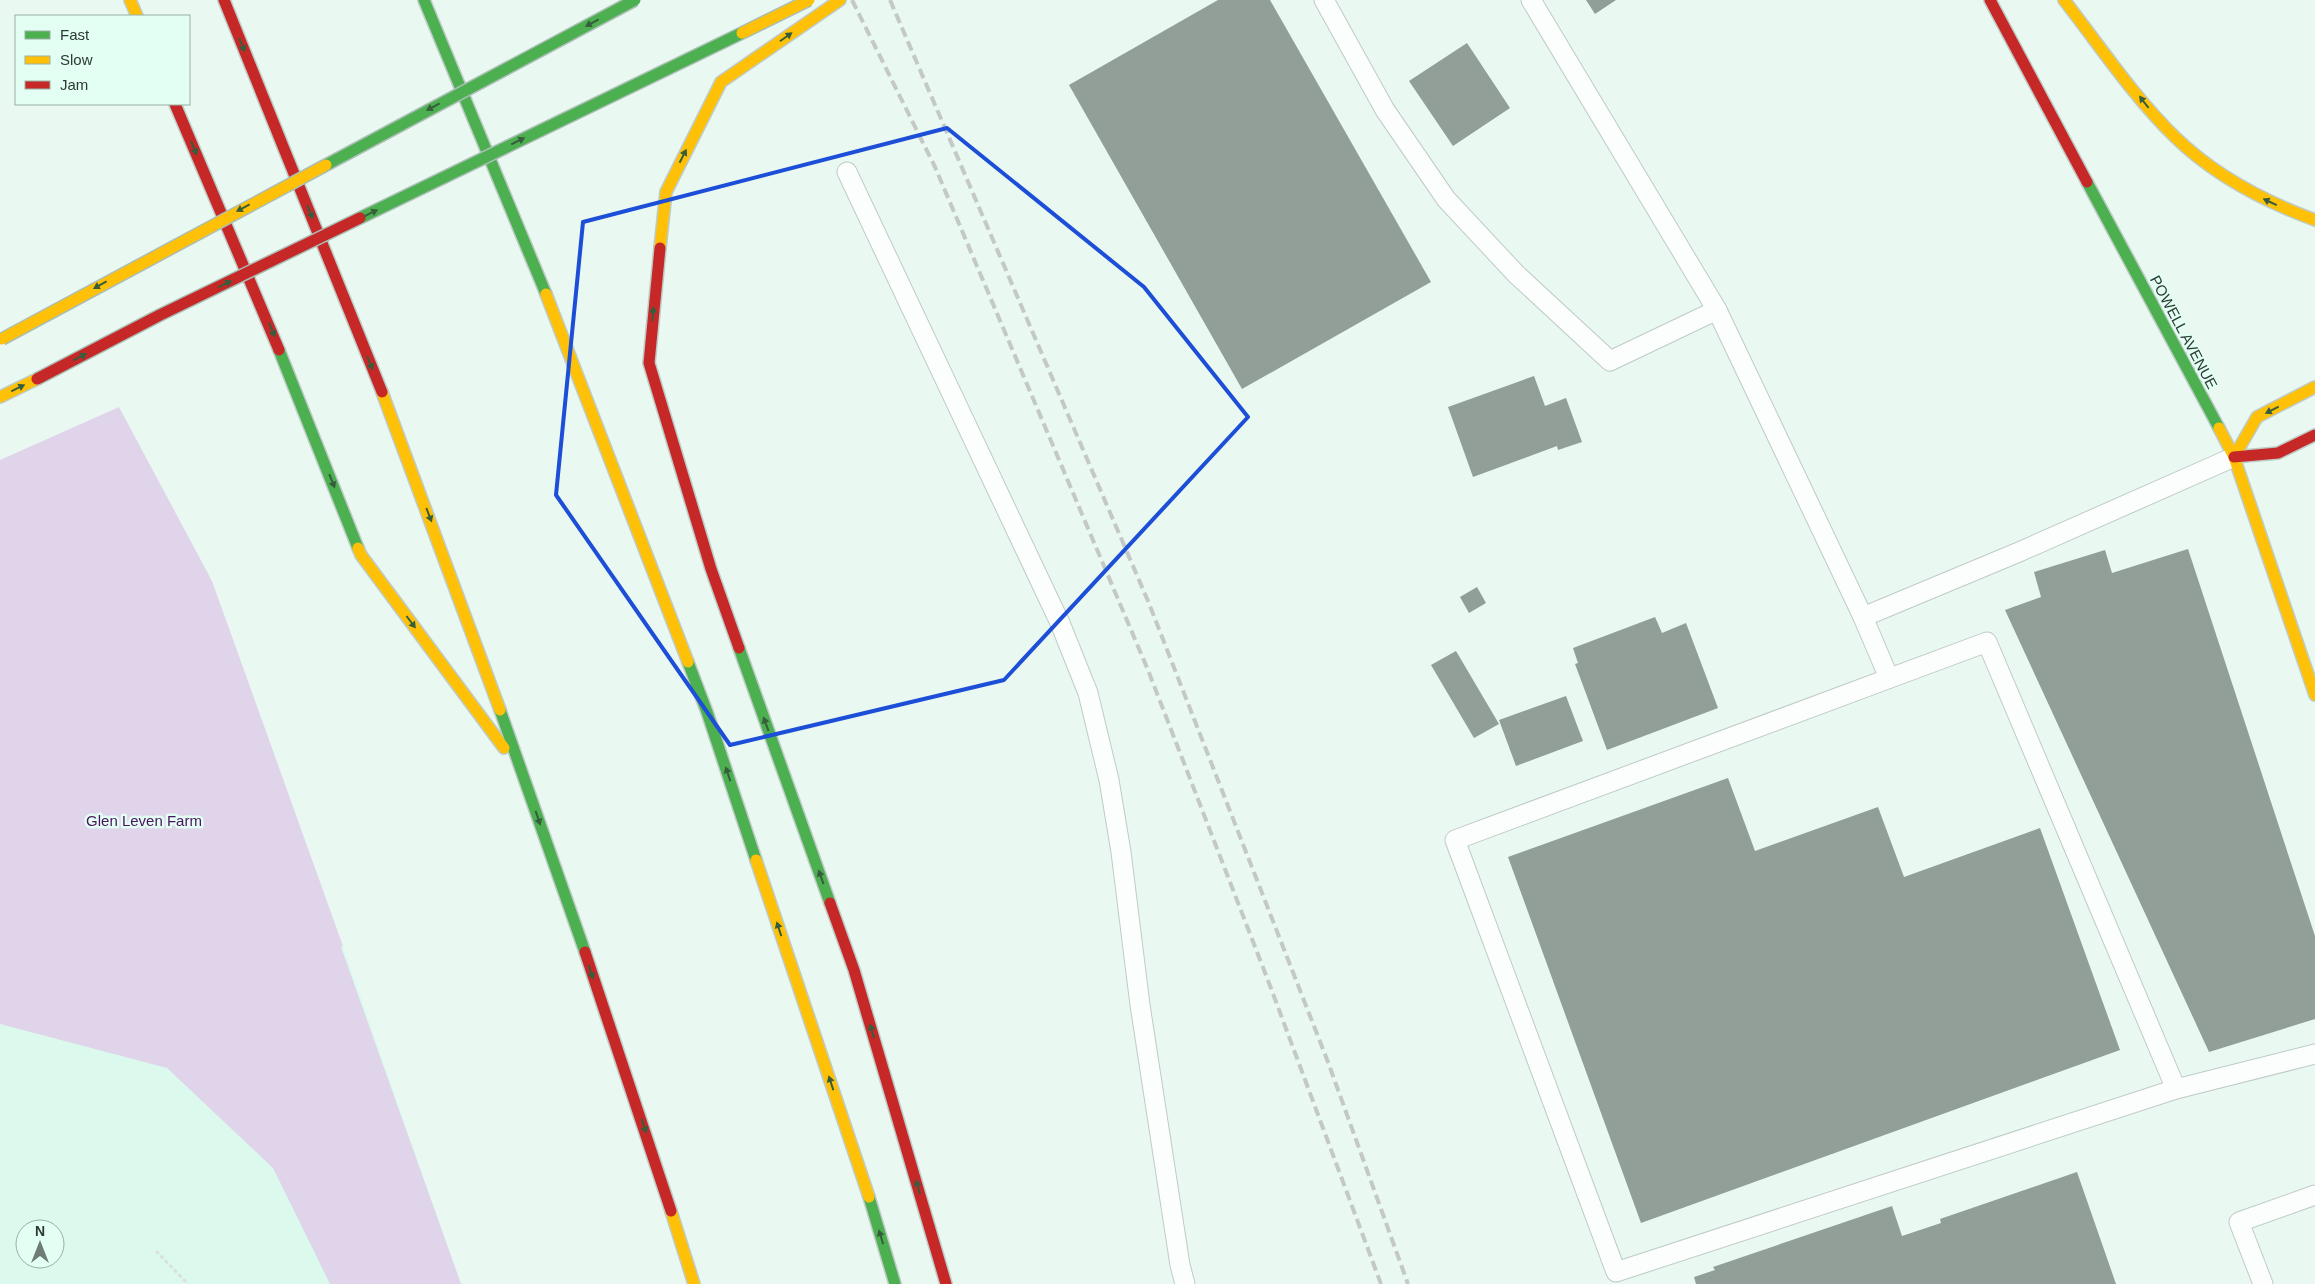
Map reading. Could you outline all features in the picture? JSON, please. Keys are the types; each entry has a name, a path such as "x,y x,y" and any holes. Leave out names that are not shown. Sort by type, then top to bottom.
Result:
{"main road":[{"path":"130,0 137,15"},
{"path":"224,0 370,361 449,568 522,772 639,1111 694,1284"},
{"path":"424,0 542,283 707,712 867,1192 895,1284"},
{"path":"1,339 635,0"},
{"path":"0,397 160,315 809,0"},
{"path":"840,0 721,82 666,192 648,363 711,569 854,970 946,1284"},
{"name":"POWELL AVENUE","path":"1990,0 2234,457 2315,695"},
{"path":"2064,0 2151,112 2201,160 2229,180 2259,197 2315,220"},
{"path":"175,105 257,293 361,555 522,772"},
{"path":"2234,457 2257,417 2315,387"},
{"path":"2234,457 2278,453 2315,435"}],"lane":[{"path":"1324,0 1385,110 1446,198 1516,274 1610,361 1717,310"},
{"path":"1531,0 1717,310 1863,617 1889,678"},
{"path":"847,172 1060,623 1088,693 1100,734 1111,789 1140,1005 1180,1265 1185,1284"},
{"path":"1863,617 2019,552 2234,457"},
{"path":"2176,1089 1987,642 1455,840 1618,1278 2176,1089 2315,1054"},
{"path":"2263,1284 2239,1222 2315,1195"}],"path":[{"path":"156,1251 188,1284"}],"highlighted area":[{"path":"947,128 1144,287 1248,417 1004,680 730,745 556,495 583,222"}],"shaded area":[{"path":"343,946 461,1284 0,1284 0,979"}],"green space":[{"name":"Glen Leven Farm","path":"119,407 212,581 343,946 341,947 461,1284 330,1284 273,1168 167,1068 0,1024 0,460"}],"building":[{"path":"1218,0 1270,0 1431,282 1242,389 1069,85"},
{"path":"1586,0 1616,0 1595,14"},
{"path":"1467,43 1510,108 1453,146 1409,81"},
{"path":"1534,376 1545,406 1566,398 1582,442 1558,450 1557,446 1473,477 1448,407"},
{"path":"2188,549 2315,936 2315,1019 2209,1052 2005,610 2041,597 2034,572 2105,550 2112,573"},
{"path":"1477,587 1486,603 1469,613 1460,597"},
{"path":"1655,617 1662,633 1686,623 1718,708 1607,750 1575,664 1578,663 1573,648"},
{"path":"1456,651 1499,724 1474,738 1431,665"},
{"path":"1566,696 1583,741 1516,766 1499,720"},
{"path":"1728,778 1755,851 1878,807 1904,877 2040,828 2120,1050 1641,1223 1508,857"},
{"path":"2077,1172 2116,1284 1696,1284 1694,1277 1715,1270 1713,1267 1892,1206 1902,1236 1941,1223 1940,1219"}],"railway":[{"path":"852,0 935,167 1148,670 1269,983 1381,1284"},
{"path":"890,0 1148,601 1328,1062 1408,1284"}],"traffic: fast":[{"path":"424,0 546,294"},
{"path":"326,165 635,0"},
{"path":"360,218 742,33"},
{"path":"2087,182 2219,428"},
{"path":"279,350 358,548"},
{"path":"739,648 830,903"},
{"path":"688,662 707,712 756,860"},
{"path":"500,710 585,952"},
{"path":"869,1197 895,1284"}],"traffic: slow":[{"path":"130,0 137,15"},
{"path":"742,33 809,0"},
{"path":"660,248 666,192 721,82 840,0"},
{"path":"2064,0 2145,105 2190,151 2240,186 2315,220"},
{"path":"2,339 326,165"},
{"path":"546,294 688,662"},
{"path":"0,397 37,379"},
{"path":"2234,457 2257,417 2315,387"},
{"path":"382,392 500,710"},
{"path":"2219,428 2234,457 2315,695"},
{"path":"358,548 361,555 504,748"},
{"path":"756,860 869,1197"},
{"path":"671,1211 694,1284"}],"traffic: jam":[{"path":"224,0 382,392"},
{"path":"1990,0 2087,182"},
{"path":"175,105 279,350"},
{"path":"37,379 160,315 360,218"},
{"path":"660,248 649,363 711,569 739,648"},
{"path":"2234,457 2278,453 2315,435"},
{"path":"830,903 854,970 946,1284"},
{"path":"585,952 671,1211"}]}
